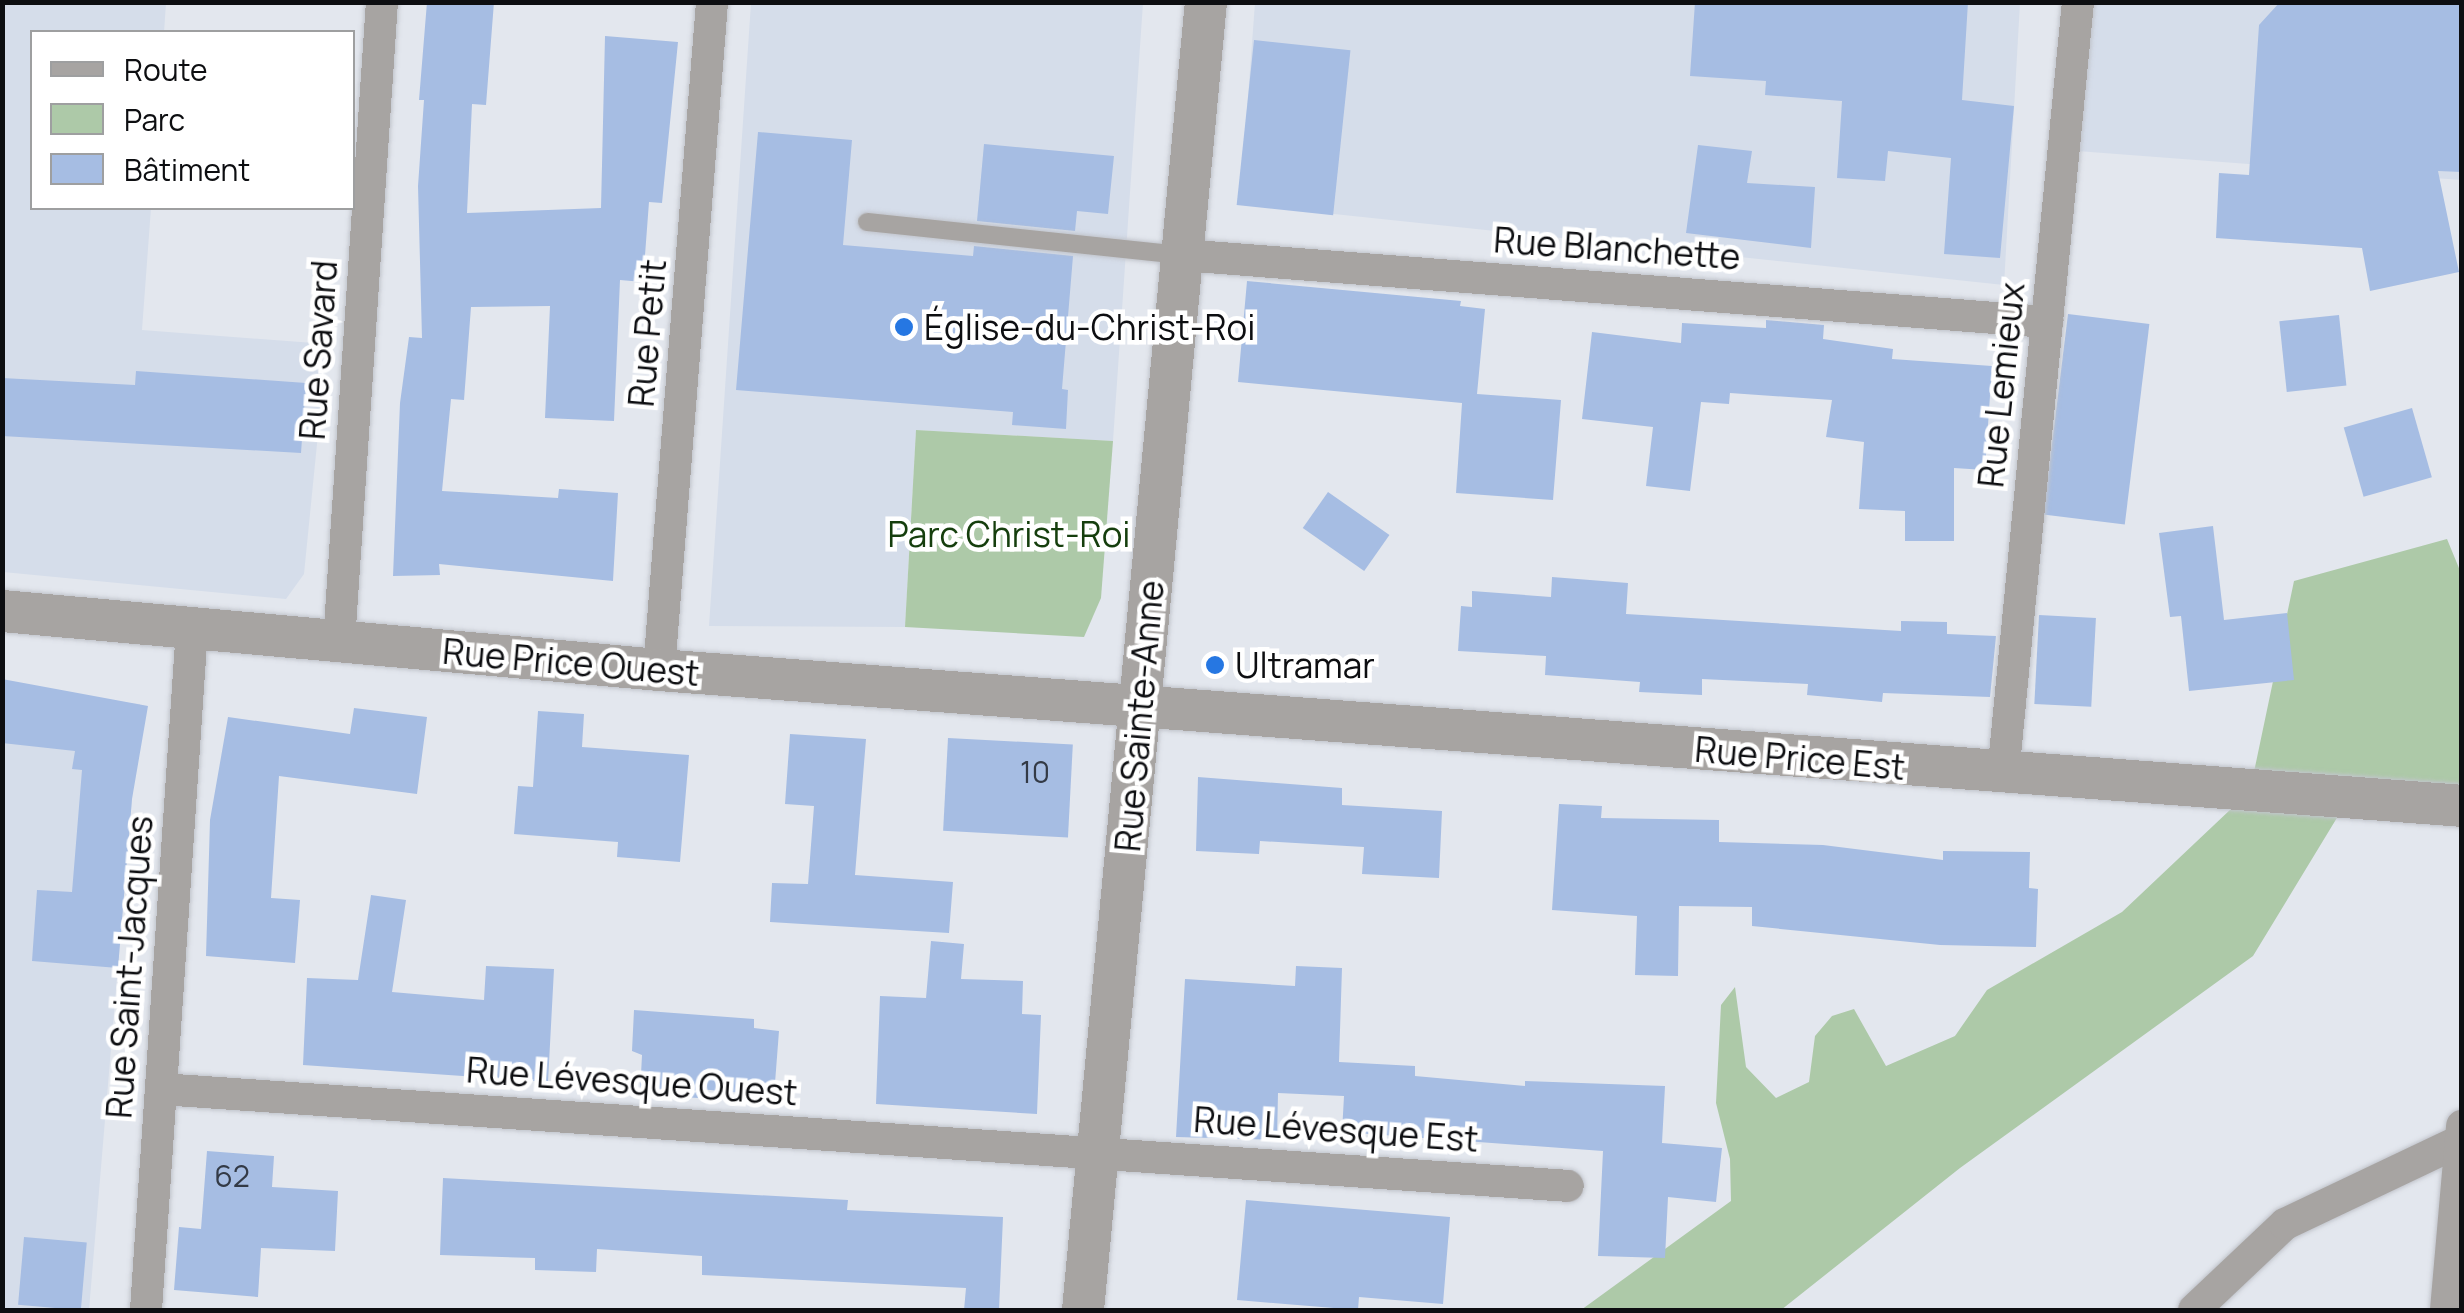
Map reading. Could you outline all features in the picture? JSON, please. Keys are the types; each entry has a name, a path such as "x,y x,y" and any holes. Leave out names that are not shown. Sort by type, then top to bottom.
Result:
{"street":[{"name":"Rue Savard","path":"339,642 382,2"},
{"name":"Rue Petit","path":"659,670 712,2"},
{"name":"Rue Sainte-Anne","path":"1083,1310 1206,2"},
{"name":"Rue Lemieux","path":"2002,774 2078,2"},
{"name":"Rue Blanchette","path":"1182,254 2047,322"},
{"name":"Rue Price Ouest","path":"2,611 659,670 1140,705"},
{"name":"Rue Saint-Jacques","path":"146,1310 192,629"},
{"name":"Rue Price Est","path":"1140,705 2002,774 2462,806"},
{"name":"Rue Lévesque Ouest","path":"161,1089 1098,1152"},
{"path":"2446,1310 2462,1126"},
{"path":"2194,1310 2285,1224 2460,1141"},
{"name":"Rue Lévesque Est","path":"1098,1152 1568,1186"}],"lane":[{"path":"866,222 1182,254"}],"shaded area":[{"path":"2,3 166,3 164,30 30,30 30,210 151,210 142,330 327,344 304,574 286,599 3,572"},
{"path":"751,3 1143,3 1113,441 916,430 905,627 709,626"},
{"path":"1255,3 2020,3 2004,285 1240,204"},
{"path":"2078,3 2461,3 2461,180 2064,150"},
{"path":"2,693 140,704 89,1310 3,1310"}],"green space":[{"name":"Parc Christ-Roi","path":"916,430 1113,441 1101,598 1084,637 905,627"},
{"path":"2447,539 2461,573 2461,806 2349,798 2253,956 1960,1168 1781,1310 1581,1310 1731,1201 1730,1159 1716,1103 1721,1005 1735,987 1746,1067 1776,1098 1809,1082 1815,1036 1832,1016 1854,1009 1886,1066 1955,1036 1987,990 2122,912 2250,791 2294,581"}],"building":[{"path":"427,2 494,2 486,105 472,104 467,213 601,208 605,36 678,42 662,203 649,202 643,282 620,280 614,421 545,418 550,306 471,307 464,400 451,399 442,491 558,498 559,489 618,493 613,581 439,564 440,575 393,576 400,403 409,337 422,338 418,186 424,100 419,100"},
{"path":"1695,2 1968,2 1962,100 2014,106 2000,258 1944,254 1951,158 1888,151 1885,181 1837,178 1842,101 1765,95 1766,81 1690,76"},
{"path":"2280,2 2462,2 2462,172 2438,171 2459,272 2370,291 2362,248 2216,238 2219,173 2249,175 2259,25"},
{"path":"1254,40 1350,50 1333,215 1237,205"},
{"name":"Église-du-Christ-Roi","path":"758,132 852,140 843,245 973,256 974,246 1073,256 1062,389 1068,390 1066,429 1012,425 1013,412 736,390"},
{"path":"984,144 1114,156 1108,214 1077,211 1075,231 977,221"},
{"path":"1698,145 1752,151 1747,183 1815,187 1811,248 1686,233"},
{"path":"1247,281 1461,301 1460,306 1485,309 1477,394 1561,400 1553,500 1456,493 1462,403 1238,382"},
{"path":"2068,314 2149,324 2125,524 2043,514"},
{"path":"2339,315 2346,386 2287,392 2279,321"},
{"path":"1766,320 1824,325 1823,339 1893,349 1892,359 1992,366 1985,470 1954,468 1954,541 1905,541 1905,511 1859,509 1864,442 1826,437 1832,400 1730,393 1729,404 1701,402 1690,491 1646,486 1653,427 1582,419 1592,332 1681,343 1682,323 1766,328"},
{"path":"136,371 306,383 301,453 2,436 2,378 135,385"},
{"path":"2412,408 2432,477 2364,497 2344,428"},
{"path":"1328,492 1389,535 1364,571 1303,528"},
{"path":"2213,526 2224,620 2287,613 2294,680 2189,691 2181,616 2170,617 2159,533"},
{"path":"1552,577 1628,583 1626,614 1901,631 1901,621 1947,622 1947,634 1996,636 1990,697 1883,693 1882,702 1807,695 1808,684 1702,679 1702,695 1639,692 1640,682 1545,675 1546,656 1458,651 1461,606 1472,607 1472,591 1551,597"},
{"path":"2039,615 2096,618 2091,707 2034,704"},
{"path":"2,679 148,706 132,799 118,968 32,961 37,890 72,892 82,770 72,769 75,751 2,743"},
{"path":"354,708 427,717 417,794 279,776 271,898 300,900 295,963 206,956 210,820 228,717 350,734"},
{"path":"538,711 584,714 582,747 689,755 680,862 617,857 618,842 514,834 518,786 533,787"},
{"path":"790,734 866,739 855,875 953,882 949,933 770,922 772,883 808,884 814,806 785,804"},
{"path":"948,738 1073,745 1068,837 943,831"},
{"path":"1198,777 1342,788 1342,805 1442,811 1439,878 1362,874 1364,847 1260,841 1259,854 1196,851"},
{"path":"1559,804 1602,806 1601,818 1719,820 1719,842 1823,845 1943,860 1943,851 2030,852 2029,888 2038,889 2036,947 1940,945 1752,926 1752,907 1679,906 1678,976 1635,975 1637,916 1552,910"},
{"path":"371,895 406,900 392,992 484,1000 486,966 554,969 548,1082 303,1065 307,978 358,980"},
{"path":"931,941 964,944 961,979 1023,981 1022,1014 1041,1015 1037,1114 876,1104 880,996 926,998"},
{"path":"1296,966 1342,968 1339,1062 1415,1066 1415,1076 1525,1086 1525,1081 1665,1086 1662,1143 1722,1148 1716,1202 1668,1197 1665,1258 1598,1256 1603,1151 1342,1132 1344,1096 1278,1093 1277,1140 1176,1137 1185,979 1295,986"},
{"path":"634,1010 754,1019 754,1028 779,1031 774,1096 699,1089 698,1098 640,1094 642,1055 632,1051"},
{"path":"207,1151 274,1156 272,1187 338,1191 335,1251 261,1248 258,1297 174,1290 179,1227 201,1229"},
{"path":"443,1178 848,1200 847,1210 1003,1217 999,1310 964,1310 966,1288 702,1275 702,1256 597,1249 596,1272 535,1270 535,1258 440,1255"},
{"path":"1246,1200 1450,1217 1443,1304 1359,1297 1358,1310 1237,1300"},
{"path":"24,1237 87,1242 81,1310 18,1305"}],"place":[{"name":"Église-du-Christ-Roi","path":"904,327"},
{"name":"Ultramar","path":"1215,665"}]}
